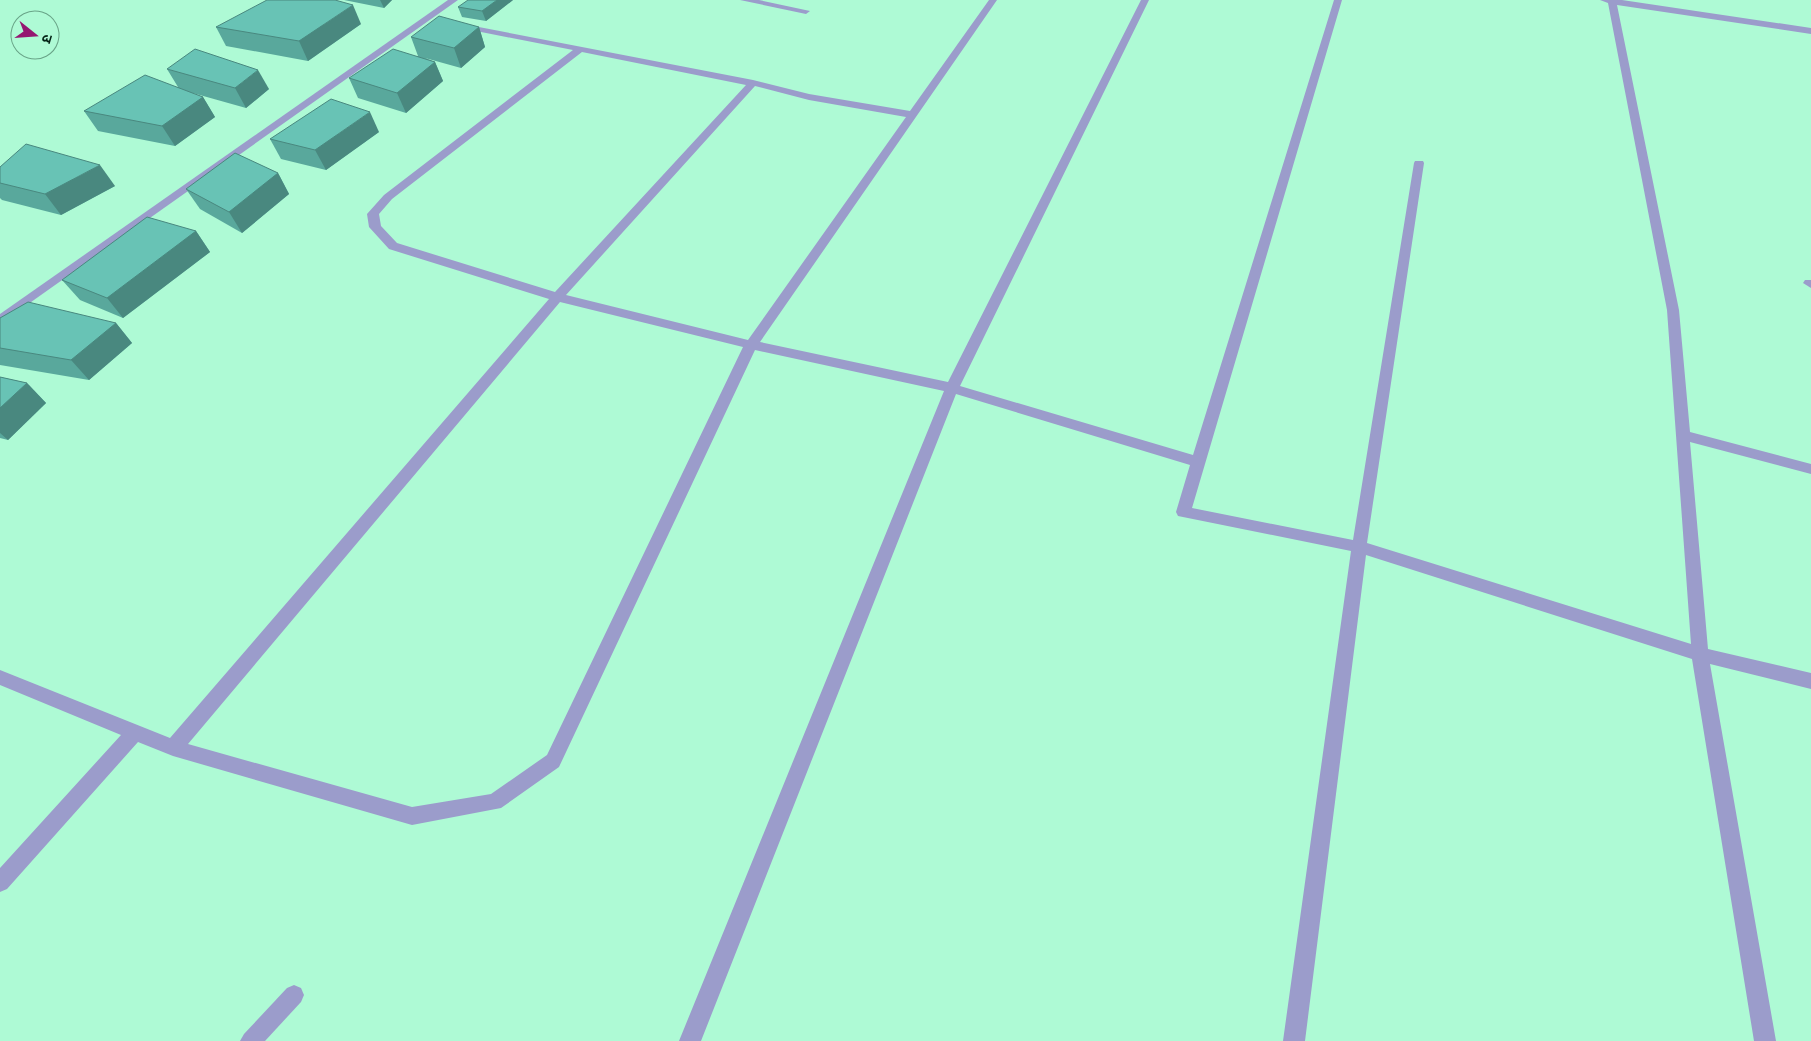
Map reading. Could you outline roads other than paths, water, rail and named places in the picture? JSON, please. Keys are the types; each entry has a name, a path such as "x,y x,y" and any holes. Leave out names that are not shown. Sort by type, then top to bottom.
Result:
{"street":[{"path":"0,320 454,0"},
{"path":"744,0 806,11"},
{"path":"0,677 136,731 173,748 412,816 495,802 553,761 751,345 913,116 992,0"},
{"path":"690,1041 952,388 1145,0"},
{"path":"1338,0 1183,512 1359,547 1700,654 1811,682"},
{"path":"1692,0 1696,14"},
{"path":"1765,1041 1700,654 1673,310 1608,1 1811,31"},
{"path":"427,19 753,82 809,97 913,116"},
{"path":"580,48 388,197 373,214 375,227 393,246 557,297 751,345 952,388 1198,462"},
{"path":"173,748 557,297 753,82"},
{"path":"1294,1041 1359,547 1419,163"},
{"path":"1682,435 1811,469"},
{"path":"0,882 136,731"},
{"path":"251,1041 294,994"}]}
